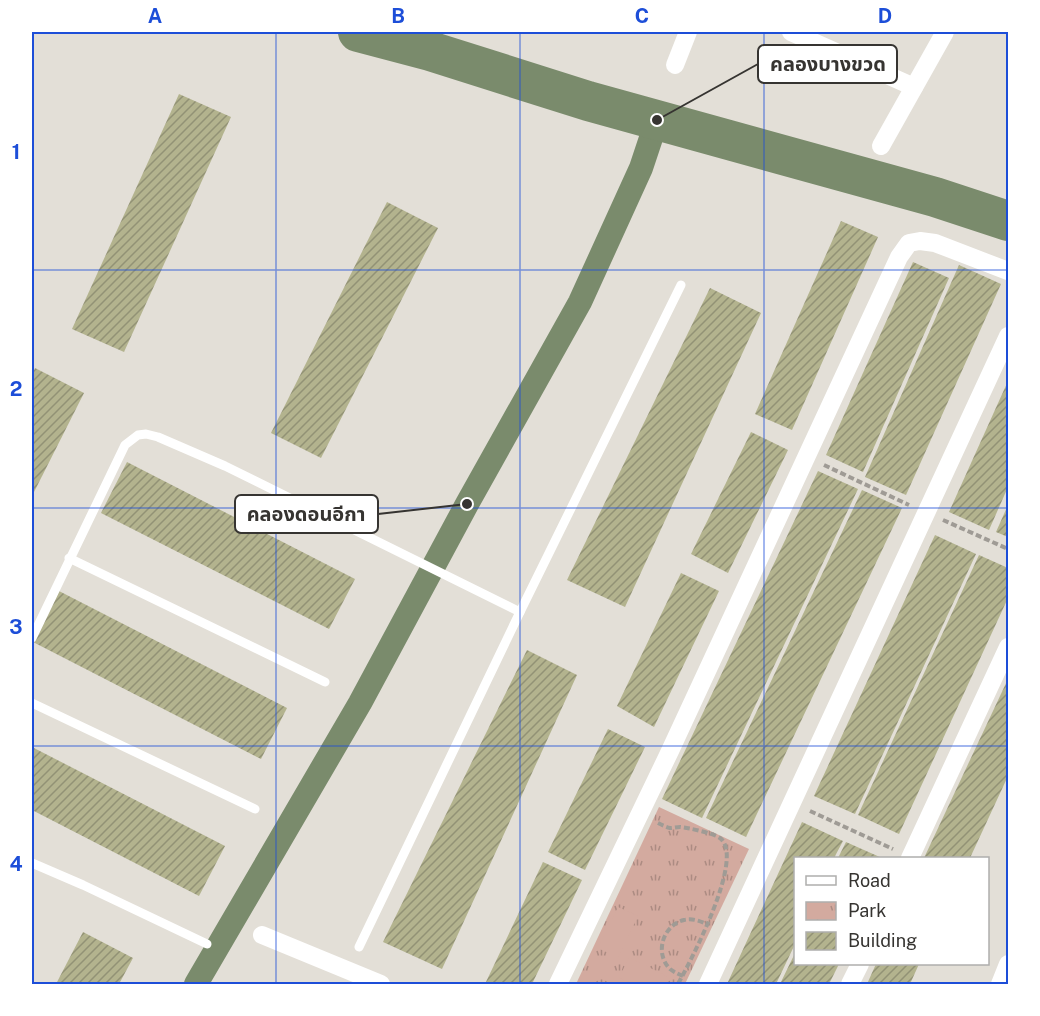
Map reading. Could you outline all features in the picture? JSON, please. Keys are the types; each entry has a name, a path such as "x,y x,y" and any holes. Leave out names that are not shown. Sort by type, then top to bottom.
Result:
{"street":[{"path":"675,65 688,32"},
{"path":"791,32 914,87"},
{"path":"881,146 945,32"},
{"path":"558,984 670,751 899,256 909,243 920,241 935,243 1008,271"},
{"path":"708,984 1008,336"},
{"path":"910,857 1008,646"},
{"path":"262,935 381,984"},
{"path":"1000,984 1008,964"},
{"path":"850,984 859,965"}],"lane":[{"path":"359,947 681,285"},
{"path":"32,638 125,445 138,435 146,434 225,466 520,612"},
{"path":"69,558 325,681"},
{"path":"32,703 255,809"},
{"path":"32,863 207,944"}],"path":[{"path":"792,804 908,857"},
{"path":"654,824 712,834 724,842 727,850 724,880 707,924 678,984"},
{"path":"683,976 669,968 663,955 661,948 666,933 682,920 691,919 707,924"}],"green space":[{"path":"659,807 749,849 685,984 576,984"},
{"path":"618,907 638,916 618,958 598,948"},
{"path":"629,957 670,978 667,984 633,984 619,978"}],"building":[{"path":"179,94 231,117 124,352 72,329"},
{"path":"387,202 438,228 321,458 271,433"},
{"path":"841,221 878,237 792,430 755,414"},
{"path":"913,262 949,278 863,472 826,455"},
{"path":"959,265 1001,284 906,495 865,477"},
{"path":"710,288 761,313 625,607 567,580"},
{"path":"35,368 84,393 32,496 32,375"},
{"path":"1008,381 1008,487 989,530 949,512"},
{"path":"751,432 788,450 728,573 691,554"},
{"path":"127,462 355,579 329,629 101,513"},
{"path":"818,471 858,489 702,818 662,799"},
{"path":"862,490 902,508 746,837 706,818"},
{"path":"1008,505 1008,537 996,532"},
{"path":"935,535 976,554 855,814 814,796"},
{"path":"979,555 1008,568 1008,598 899,834 858,815"},
{"path":"681,573 719,591 654,727 617,706"},
{"path":"59,591 287,708 261,759 33,642"},
{"path":"527,650 577,675 442,969 383,942"},
{"path":"1008,679 1008,776 970,857 924,857"},
{"path":"608,729 645,747 585,870 548,852"},
{"path":"32,747 225,846 199,896 32,810"},
{"path":"802,822 843,841 835,857 794,857 794,946 776,984 727,984"},
{"path":"846,842 880,857 838,857"},
{"path":"543,862 582,880 532,984 485,984"},
{"path":"83,932 133,958 119,984 56,984"},
{"path":"794,955 794,965 838,965 829,984 780,984"},
{"path":"876,965 919,965 910,984 867,984"}],"waterway":[{"path":"358,32 430,51 588,101 935,197 1008,221"},
{"path":"196,984 360,703 467,504 580,302 641,168 657,120"}],"place":[{"name":"คลองบางขวด","path":"657,120"},
{"name":"คลองดอนอีกา","path":"467,504"}]}
